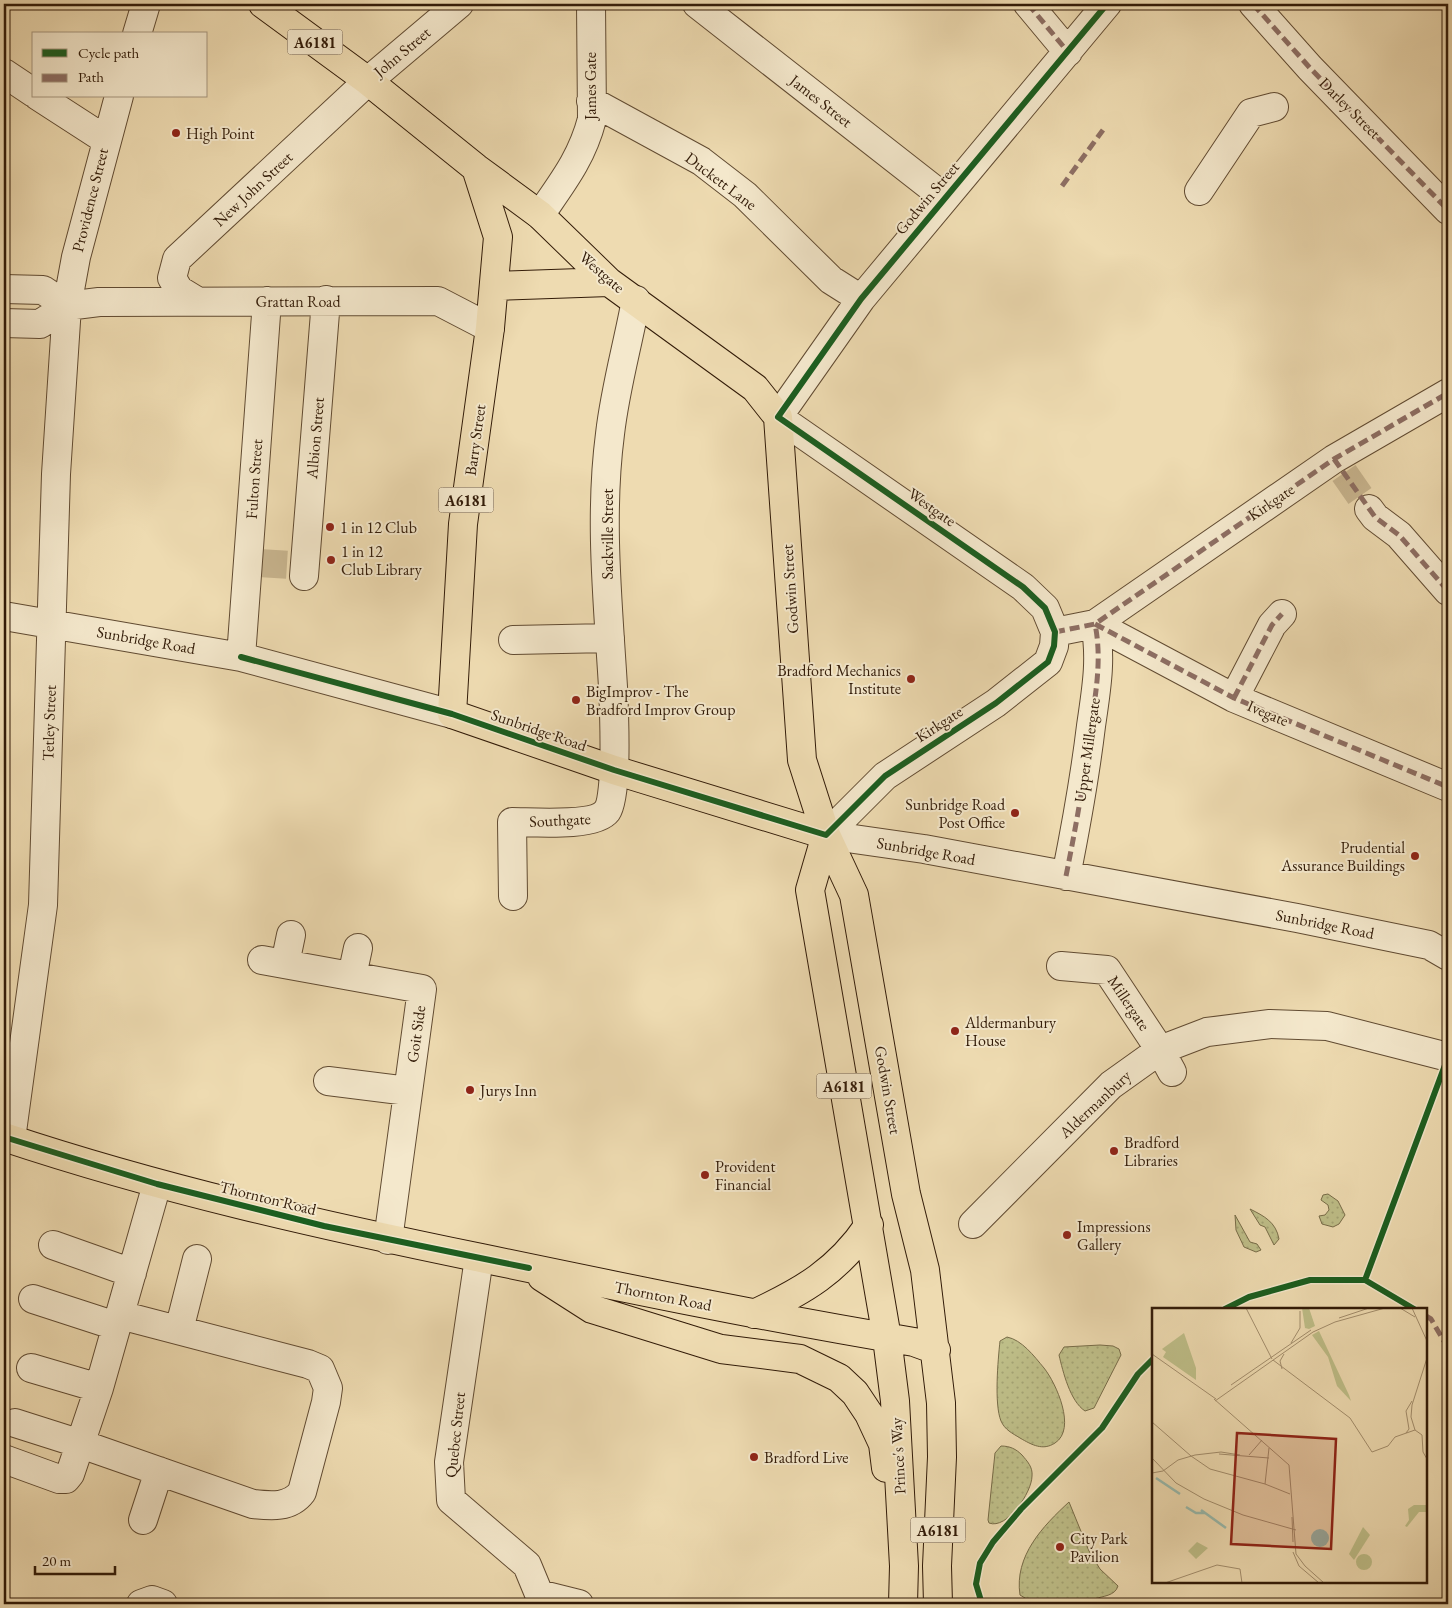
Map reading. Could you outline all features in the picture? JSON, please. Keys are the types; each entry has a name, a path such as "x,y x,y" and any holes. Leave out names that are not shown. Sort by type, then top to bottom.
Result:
{"main road":[{"name":"Westgate","path":"263,4 368,81 476,168 540,215 609,282 755,388 778,417"},
{"name":"A6181","path":"476,168 498,237 494,286"},
{"path":"494,286 609,282"},
{"name":"Barry Street","path":"452,714 463,524 494,286"},
{"name":"Godwin Street","path":"778,417 802,760 826,835 854,895 906,1194 923,1256 936,1350"},
{"name":"Sunbridge Road","path":"452,714 614,770 826,835"},
{"name":"A6181","path":"826,835 810,890 887,1338"},
{"name":"Thornton Road","path":"8,1138 157,1184 388,1240 754,1314 914,1342 936,1350"},
{"path":"754,1314 790,1298 833,1268 856,1244 869,1225"},
{"path":"529,1268 592,1309 721,1349 800,1359 839,1378 855,1393 869,1414 883,1444 891,1504 902,1532"},
{"name":"Prince's Way","path":"887,1338 895,1401 902,1532 903,1604"},
{"name":"A6181","path":"936,1350 941,1403 942,1457 937,1566 938,1604"}],"street":[{"path":"138,32 146,4"},
{"name":"John Street","path":"368,81 459,4"},
{"name":"James Gate","path":"540,215 576,163 592,118 591,4"},
{"name":"James Street","path":"697,4 945,198"},
{"path":"1028,4 1068,52"},
{"name":"Godwin Street","path":"778,417 860,299 1107,4"},
{"name":"Darley Street","path":"1253,4 1310,68 1448,210"},
{"path":"4,73 32,92"},
{"name":"New John Street","path":"177,260 368,81"},
{"path":"41,98 106,140"},
{"name":"Providence Street","path":"67,306 76,257 118,98"},
{"name":"Duckett Lane","path":"591,101 700,161 745,195 831,280 860,299"},
{"path":"1199,191 1251,113 1274,107"},
{"path":"177,260 172,278 179,290 197,301"},
{"name":"Grattan Road","path":"99,302 147,286 177,260"},
{"path":"4,289 43,290 67,306"},
{"name":"Albion Street","path":"300,569 326,300"},
{"name":"Grattan Road","path":"4,323 40,324 67,306 99,302 438,300 490,328"},
{"name":"Sackville Street","path":"614,770 604,528 610,434 636,300"},
{"name":"Fulton Street","path":"242,657 254,563 267,301"},
{"name":"Tetley Street","path":"8,1138 43,905 56,474 67,306"},
{"name":"Kirkgate","path":"826,835 885,776 996,703 1048,662 1054,646 1056,632 1095,624 1448,393"},
{"name":"Westgate","path":"778,417 1023,587 1045,608 1056,632"},
{"path":"1369,509 1398,535 1448,590"},
{"path":"1234,698 1272,625 1282,614"},
{"name":"Sunbridge Road","path":"4,616 242,657 452,714"},
{"name":"Ivegate","path":"1095,624 1234,698 1448,787"},
{"name":"Upper Millergate","path":"1066,876 1084,781 1096,694 1100,648 1095,624"},
{"path":"513,640 610,638"},
{"name":"Southgate","path":"513,896 512,822 587,821 601,818 609,809 614,770"},
{"name":"Sunbridge Road","path":"826,835 924,849 1298,918 1429,945 1448,956"},
{"name":"Goit Side","path":"290,935 274,962 422,990 388,1240"},
{"path":"352,976 358,948"},
{"name":"Millergate","path":"1061,966 1107,970 1166,1061"},
{"name":"Aldermanbury","path":"973,1224 1111,1085 1166,1061 1207,1032 1270,1024 1327,1026 1448,1057"},
{"path":"328,1081 408,1091"},
{"path":"4,1459 58,1479 66,1479 82,1444 157,1184"},
{"path":"53,1245 132,1273"},
{"name":"Quebec Street","path":"479,1258 449,1462 451,1500 527,1565 539,1594 579,1604"},
{"path":"178,1330 197,1259"},
{"path":"15,1423 82,1444 253,1504 282,1505 296,1500 302,1492 326,1402 328,1388 320,1369 308,1364 178,1330 118,1320 33,1299"},
{"path":"31,1368 99,1388"},
{"path":"143,1520 159,1471"},
{"path":"141,1604 152,1600 163,1604"}],"green space":[{"path":"1328,1194 1338,1201 1345,1215 1339,1224 1333,1227 1322,1224 1319,1216 1325,1215 1329,1210 1328,1205 1321,1200 1323,1195"},
{"path":"1250,1209 1265,1217 1275,1228 1279,1239 1274,1245 1265,1227 1260,1225"},
{"path":"1235,1215 1250,1242 1257,1244 1261,1250 1256,1252 1244,1247 1236,1230"},
{"path":"1007,1337 1018,1341 1032,1354 1049,1375 1059,1395 1064,1417 1064,1427 1061,1436 1055,1443 1046,1447 1029,1443 1009,1431 1001,1421 997,1393 998,1359 1000,1341"},
{"path":"1113,1346 1119,1349 1121,1355 1094,1408 1085,1411 1071,1393 1059,1355 1064,1347"},
{"path":"1001,1446 1013,1448 1022,1455 1031,1467 1032,1476 1028,1491 1017,1508 1011,1515 996,1524 989,1523 988,1520 995,1453"},
{"path":"1069,1502 1089,1551 1100,1569 1118,1586 1111,1594 1094,1599 1096,1604 1035,1604 1020,1595 1021,1567 1032,1543 1040,1532"}],"tunnel":[{"path":"1344,473 1369,509"},
{"path":"259,563 291,565"}],"marked path":[{"path":"1028,4 1068,52"},
{"path":"1253,4 1310,68 1448,210"},
{"path":"1062,186 1103,130"},
{"path":"1055,632 1095,624 1334,459 1448,393"},
{"path":"1334,459 1375,517 1399,535 1448,591"},
{"path":"1234,698 1272,625 1282,614"},
{"path":"1095,624 1234,698 1448,787"},
{"path":"1066,876 1077,820 1096,688 1098,650 1095,624"},
{"path":"1427,1317 1431,1319 1448,1348"}],"cycle path":[{"path":"241,657 452,714 614,770 826,835 885,776 996,703 1048,662 1054,646 1055,632 1045,608 1023,587 778,417 861,299 1107,4"},
{"path":"1365,1280 1448,1057"},
{"path":"4,1137 157,1184 324,1226 529,1268"},
{"path":"1227,1308 1249,1297 1310,1280 1365,1280 1412,1308"},
{"path":"982,1604 976,1584 980,1563 993,1542 1021,1509 1102,1428 1138,1374 1152,1360"}],"place":[{"name":"High Point","path":"176,133"},
{"name":"1 in 12 Club","path":"330,527"},
{"name":"1 in 12 Club Library","path":"331,560"},
{"name":"Bradford Mechanics Institute","path":"911,679"},
{"name":"BigImprov - The Bradford Improv Group","path":"576,700"},
{"name":"Sunbridge Road Post Office","path":"1015,813"},
{"name":"Prudential Assurance Buildings","path":"1415,856"},
{"name":"Aldermanbury House","path":"955,1031"},
{"name":"Jurys Inn","path":"470,1090"},
{"name":"Bradford Libraries","path":"1114,1151"},
{"name":"Provident Financial","path":"705,1175"},
{"name":"Impressions Gallery","path":"1067,1235"},
{"name":"Bradford Live","path":"754,1457"},
{"name":"City Park Pavilion","path":"1060,1547"}]}
